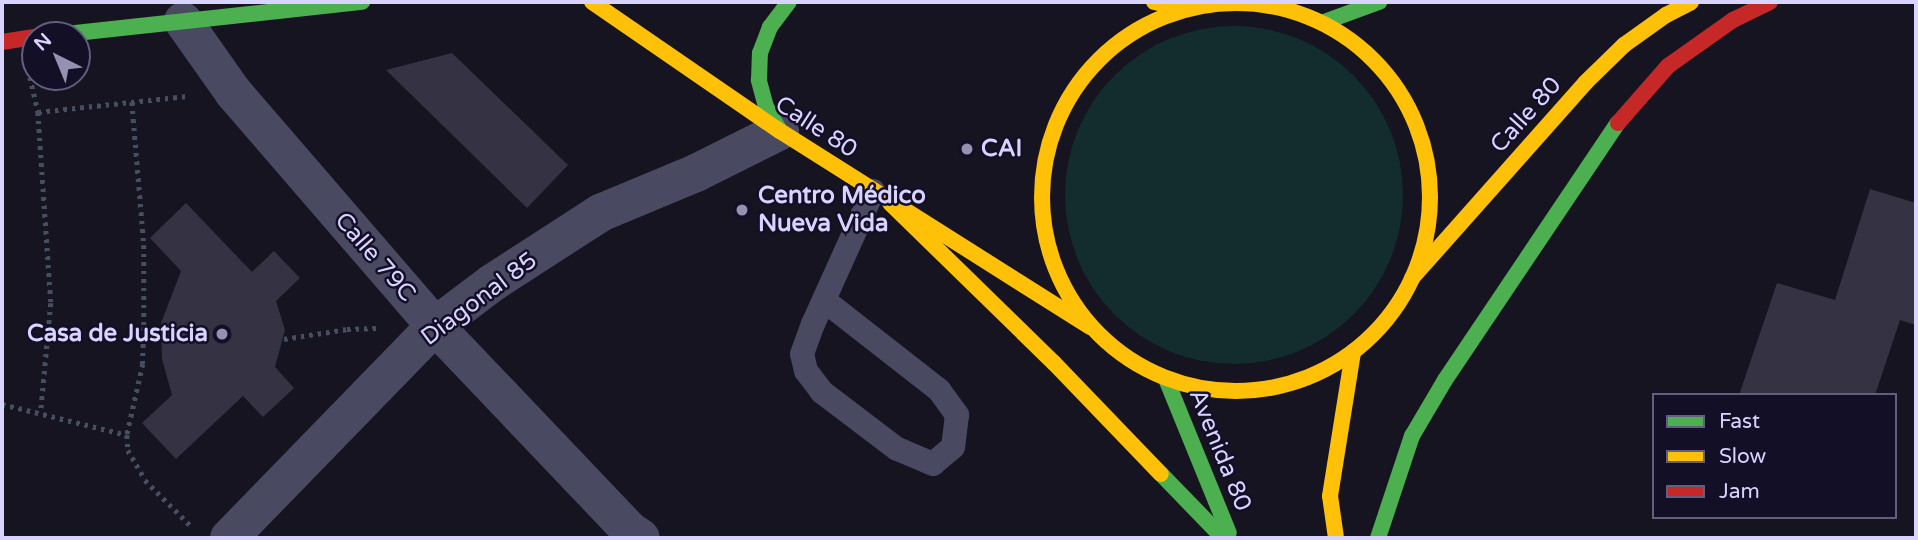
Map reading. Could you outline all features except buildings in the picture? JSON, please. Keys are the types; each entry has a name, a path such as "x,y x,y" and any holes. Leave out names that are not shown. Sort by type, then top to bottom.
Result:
{"main road":[{"path":"91,31 362,2"},
{"name":"Calle 80","path":"592,2 780,131 1090,327"},
{"path":"780,131 766,107 759,80 760,53 769,27 789,2"},
{"path":"1154,2 1186,9"},
{"path":"1233,2 1279,7 1324,22 1355,42 1382,68 1404,98 1420,132 1429,168 1431,205 1424,242 1412,278 1387,318 1353,352 1296,382 1230,392 1166,379 1139,366 1090,327 1067,295 1051,260 1042,220 1042,181 1049,142 1065,105 1087,72 1115,45 1138,30 1186,9 1233,2"},
{"path":"1324,22 1379,2"},
{"name":"Calle 80","path":"1412,278 1586,82 1624,45 1665,15 1691,2"},
{"path":"1378,538 1412,436 1445,380 1607,135 1668,66 1733,20 1770,2"},
{"path":"2,42 21,39"},
{"path":"882,197 1054,363 1223,538"},
{"path":"1336,538 1330,496 1353,352"},
{"name":"Avenida 80","path":"1166,379 1232,538"}],"street":[{"name":"Calle 79C","path":"183,21 233,92 435,326 631,536"},
{"name":"Diagonal 85","path":"212,533 435,326 492,283 600,214 696,173 780,131"}],"lane":[{"path":"825,301 939,390 957,415 953,447 933,464 897,449 822,392 806,372 802,354 825,301 882,197"}],"path":[{"path":"35,91 51,303 41,411"},
{"path":"38,112 233,92"},
{"path":"132,102 144,246 144,327 143,364 127,435 128,450 145,480 212,533"},
{"path":"284,339 347,329 435,326"},
{"path":"2,404 41,411 127,435"}],"green space":[{"path":"1234,26 1267,29 1299,39 1328,54 1354,75 1375,101 1390,130 1400,162 1403,195 1400,228 1390,260 1375,289 1354,315 1328,336 1299,351 1267,361 1234,364 1201,361 1169,351 1140,336 1114,315 1093,289 1078,260 1068,228 1065,195 1068,162 1078,130 1093,101 1114,75 1140,54 1169,39 1201,29"}],"traffic: fast":[{"path":"91,31 362,2"},
{"path":"780,131 766,107 759,80 760,53 770,27 789,2"},
{"path":"1324,22 1379,2"},
{"path":"1378,538 1412,436 1445,380 1618,123"},
{"path":"1166,379 1229,533"},
{"path":"1161,474 1223,538"}],"traffic: slow":[{"path":"592,2 780,131 1090,327"},
{"path":"1154,2 1186,9"},
{"path":"1412,278 1586,82 1624,45 1666,15 1691,2"},
{"path":"1236,3 1274,7 1310,18 1344,36 1373,60 1397,89 1415,123 1426,159 1430,197 1426,235 1415,271 1397,305 1373,334 1344,358 1310,376 1274,387 1236,391 1198,387 1162,376 1128,358 1099,334 1075,305 1057,271 1046,235 1042,197 1046,159 1057,123 1075,89 1099,60 1128,36 1162,18 1198,7 1236,3"},
{"path":"890,203 1054,363 1161,474"},
{"path":"1336,538 1330,496 1353,352"}],"traffic: jam":[{"path":"1618,123 1668,66 1733,20 1770,2"},
{"path":"2,42 21,39"}],"place":[{"name":"CAI","path":"967,149"},
{"name":"Centro Médico Nueva Vida","path":"742,210"},
{"name":"Casa de Justicia","path":"222,334"}]}
